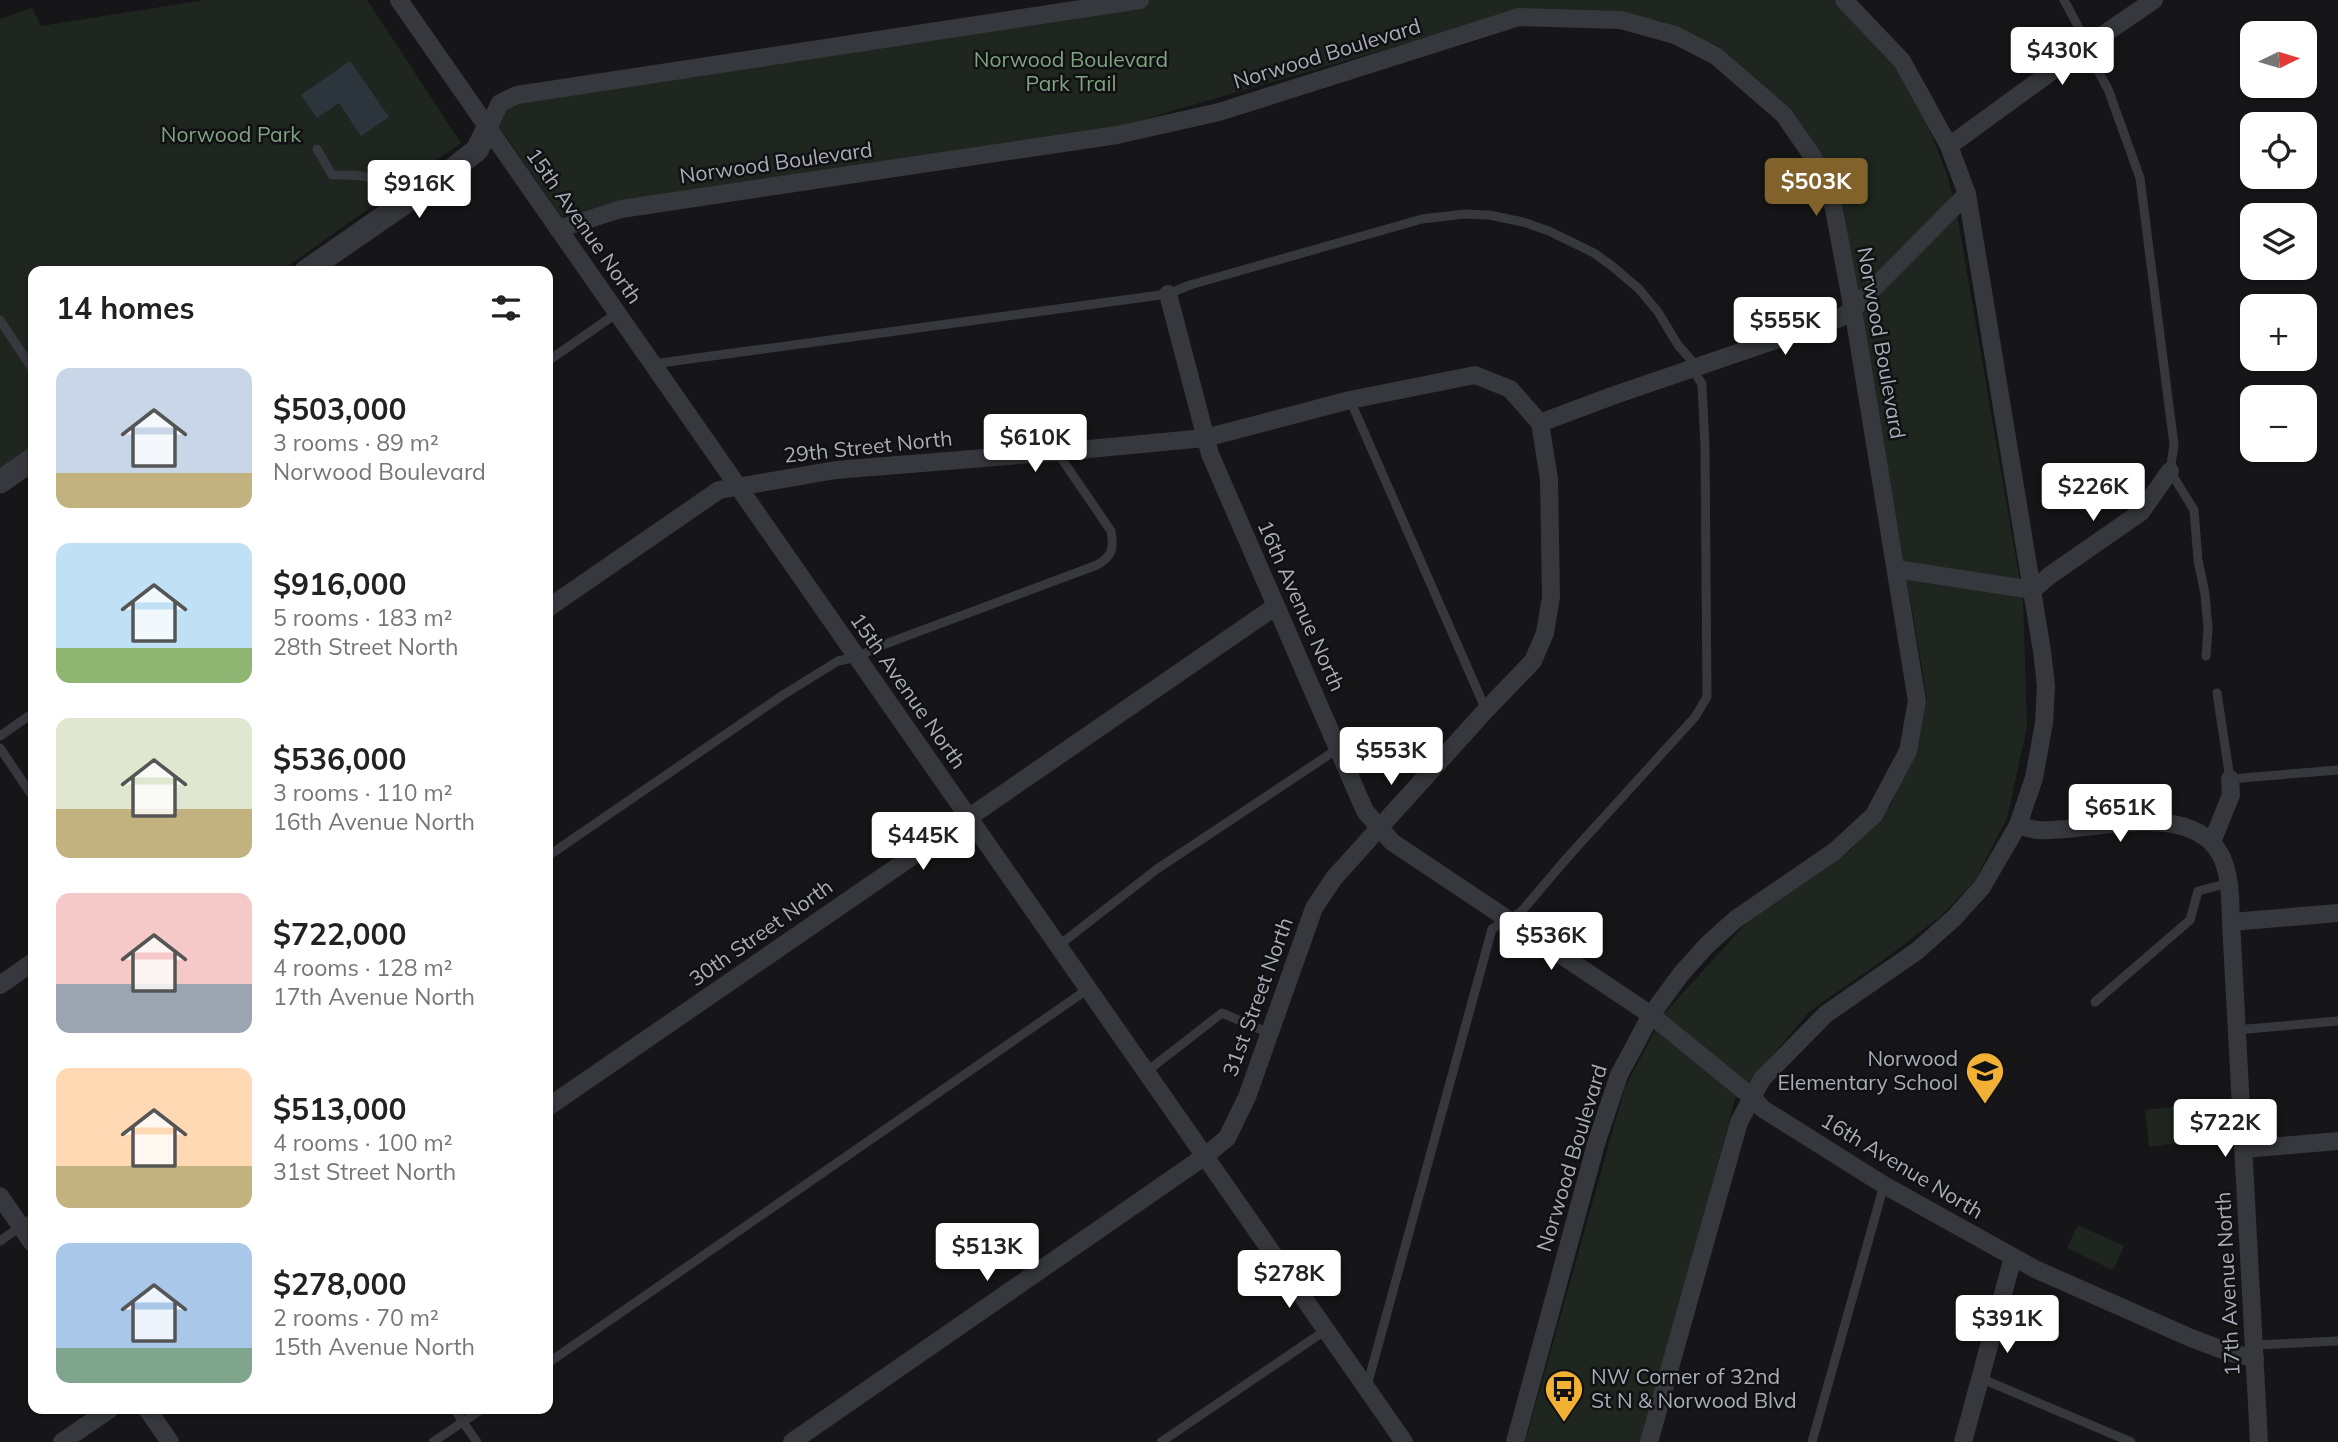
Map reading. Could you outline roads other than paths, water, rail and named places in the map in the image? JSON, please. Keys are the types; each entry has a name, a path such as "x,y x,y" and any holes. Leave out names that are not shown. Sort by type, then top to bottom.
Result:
{"street":[{"name":"15th Avenue North","path":"399,0 1404,1442"},
{"path":"313,266 477,150 500,103 517,95 1140,0"},
{"path":"1649,1442 1739,1122 1762,1079 1826,1014 1917,951 1954,918 1982,887 2018,825 2034,778 2044,723 2046,686 2033,590 1967,194 1949,146 1902,61 1844,0"},
{"path":"1949,146 2154,0"},
{"name":"Norwood Boulevard","path":"558,229 621,209 1117,135 1219,112 1520,17 1621,20 1675,35 1716,56 1784,115 1813,157 1833,204 1853,309 1917,701 1908,751 1874,815 1835,851 1736,919 1690,964 1651,1015 1619,1075 1596,1144 1521,1440"},
{"path":"1541,423 1840,318 1853,309 1967,194"},
{"name":"16th Avenue North","path":"1168,294 1210,454 1365,811 1392,842 1651,1015 1763,1109 1884,1185 2013,1257 2192,1338 2231,1353 2255,1352"},
{"name":"29th Street North","path":"553,605 719,490 737,486 836,470 1057,453 1205,438 1350,400 1475,375 1510,389 1541,423"},
{"name":"31st Street North","path":"792,1442 1205,1156 1227,1138 1247,1097 1314,908 1335,878 1486,710 1533,662 1545,633 1551,597 1549,479 1541,423"},
{"path":"0,482 28,462"},
{"path":"1896,569 2033,590 2141,512 2171,471"},
{"name":"30th Street North","path":"553,1104 1276,606"},
{"path":"2212,842 2231,795 2230,779"},
{"path":"2018,825 2040,831 2155,822 2182,824 2197,830 2212,842 2221,855 2228,878"},
{"name":"17th Avenue North","path":"2228,878 2259,1442"},
{"path":"2231,922 2338,913"},
{"path":"0,985 28,965"},
{"path":"2244,1149 2338,1141"},
{"path":"0,1196 27,1222"},
{"path":"1963,1442 2013,1257"},
{"path":"62,1442 103,1414"},
{"path":"150,1414 170,1442"}],"lane":[{"path":"2064,0 2108,89 2140,178 2174,445 2171,471 2194,510 2207,618 2206,656"},
{"path":"317,149 332,175 369,176 384,188 395,209"},
{"path":"653,364 1168,294 1190,285 1422,219 1464,214 1489,215 1522,222 1549,231 1594,253 1639,289 1658,312 1678,345 1691,360 1692,368 1702,384 1707,697 1695,718 1521,912 1492,929 1366,1388"},
{"path":"553,358 617,313"},
{"path":"0,320 28,362"},
{"path":"1350,400 1486,710"},
{"path":"553,853 838,660 857,657 1106,560 1113,545 1111,531 1057,453"},
{"path":"2217,693 2230,779 2338,770"},
{"path":"0,736 28,716"},
{"path":"0,748 28,790"},
{"path":"1058,946 1157,869 1339,748"},
{"path":"2095,1002 2190,920 2198,891 2228,878"},
{"path":"553,1360 1088,989"},
{"path":"1146,1072 1222,1013 1269,1033"},
{"path":"2236,1030 2338,1021"},
{"path":"1812,1442 1884,1185"},
{"path":"0,1241 27,1222"},
{"path":"1161,1442 1326,1330"},
{"path":"2255,1352 2338,1341"},
{"path":"1980,1378 2131,1442"},
{"path":"457,1414 477,1442"},
{"path":"433,1442 475,1414"}],"place":[{"name":"Norwood Elementary School","path":"1985,1105"},
{"name":"NW Corner of 32nd St N & Norwood Blvd","path":"1564,1423"}],"park label":[{"name":"Norwood Boulevard Park Trail","path":"1071,72"},
{"name":"Norwood Park","path":"231,135"}]}
